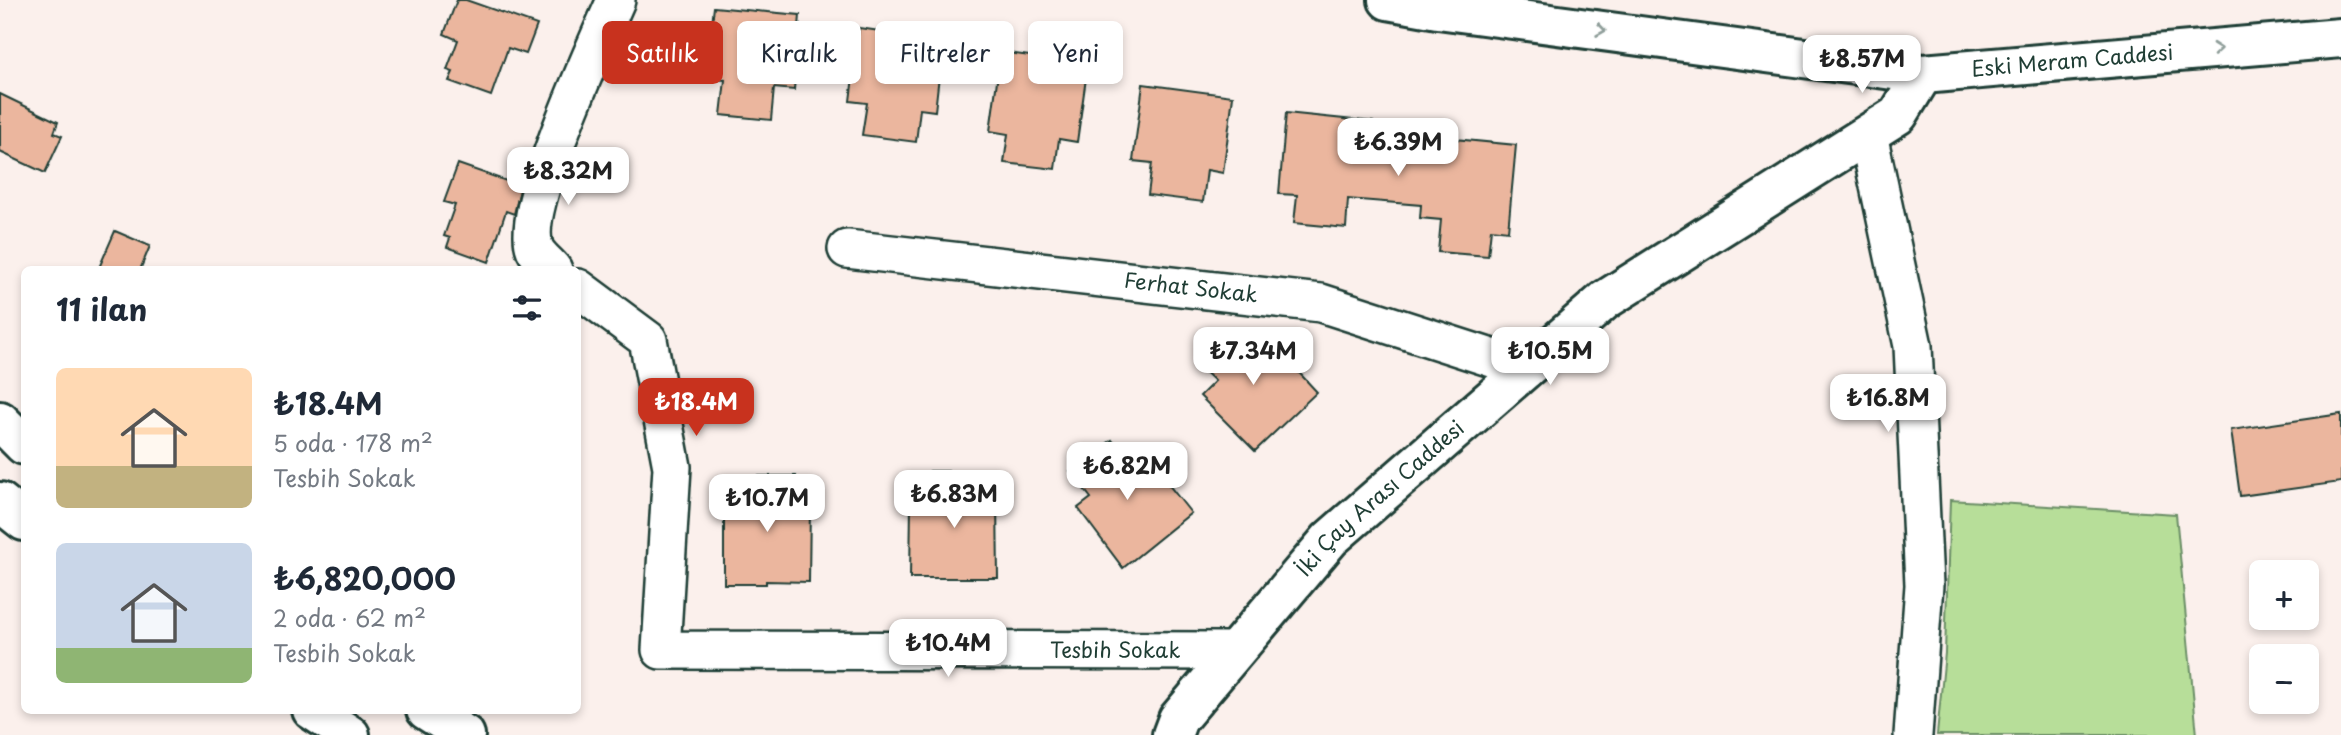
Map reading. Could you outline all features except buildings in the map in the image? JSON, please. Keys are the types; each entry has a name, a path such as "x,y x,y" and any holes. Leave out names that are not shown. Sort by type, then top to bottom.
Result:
{"street":[{"path":"550,266 536,249 533,226 552,152 616,0"},
{"name":"Eski Meram Caddesi","path":"1388,0 1551,12 1923,74 2341,38"},
{"name":"İki Çay Arası Caddesi","path":"1172,735 1178,719 1330,539 1605,300 1898,115 1923,74"},
{"path":"1868,134 1913,346 1924,585 1913,735"},
{"name":"Ferhat Sokak","path":"847,249 1321,303 1526,369"},
{"name":"Tesbih Sokak","path":"581,290 648,340 672,467 661,650 1235,651"},
{"path":"0,421 21,442"},
{"path":"0,502 21,519"},
{"path":"318,714 350,735"},
{"path":"432,714 465,735"}],"green space":[{"path":"1950,500 2176,514 2197,735 1937,735 1945,653"}]}
